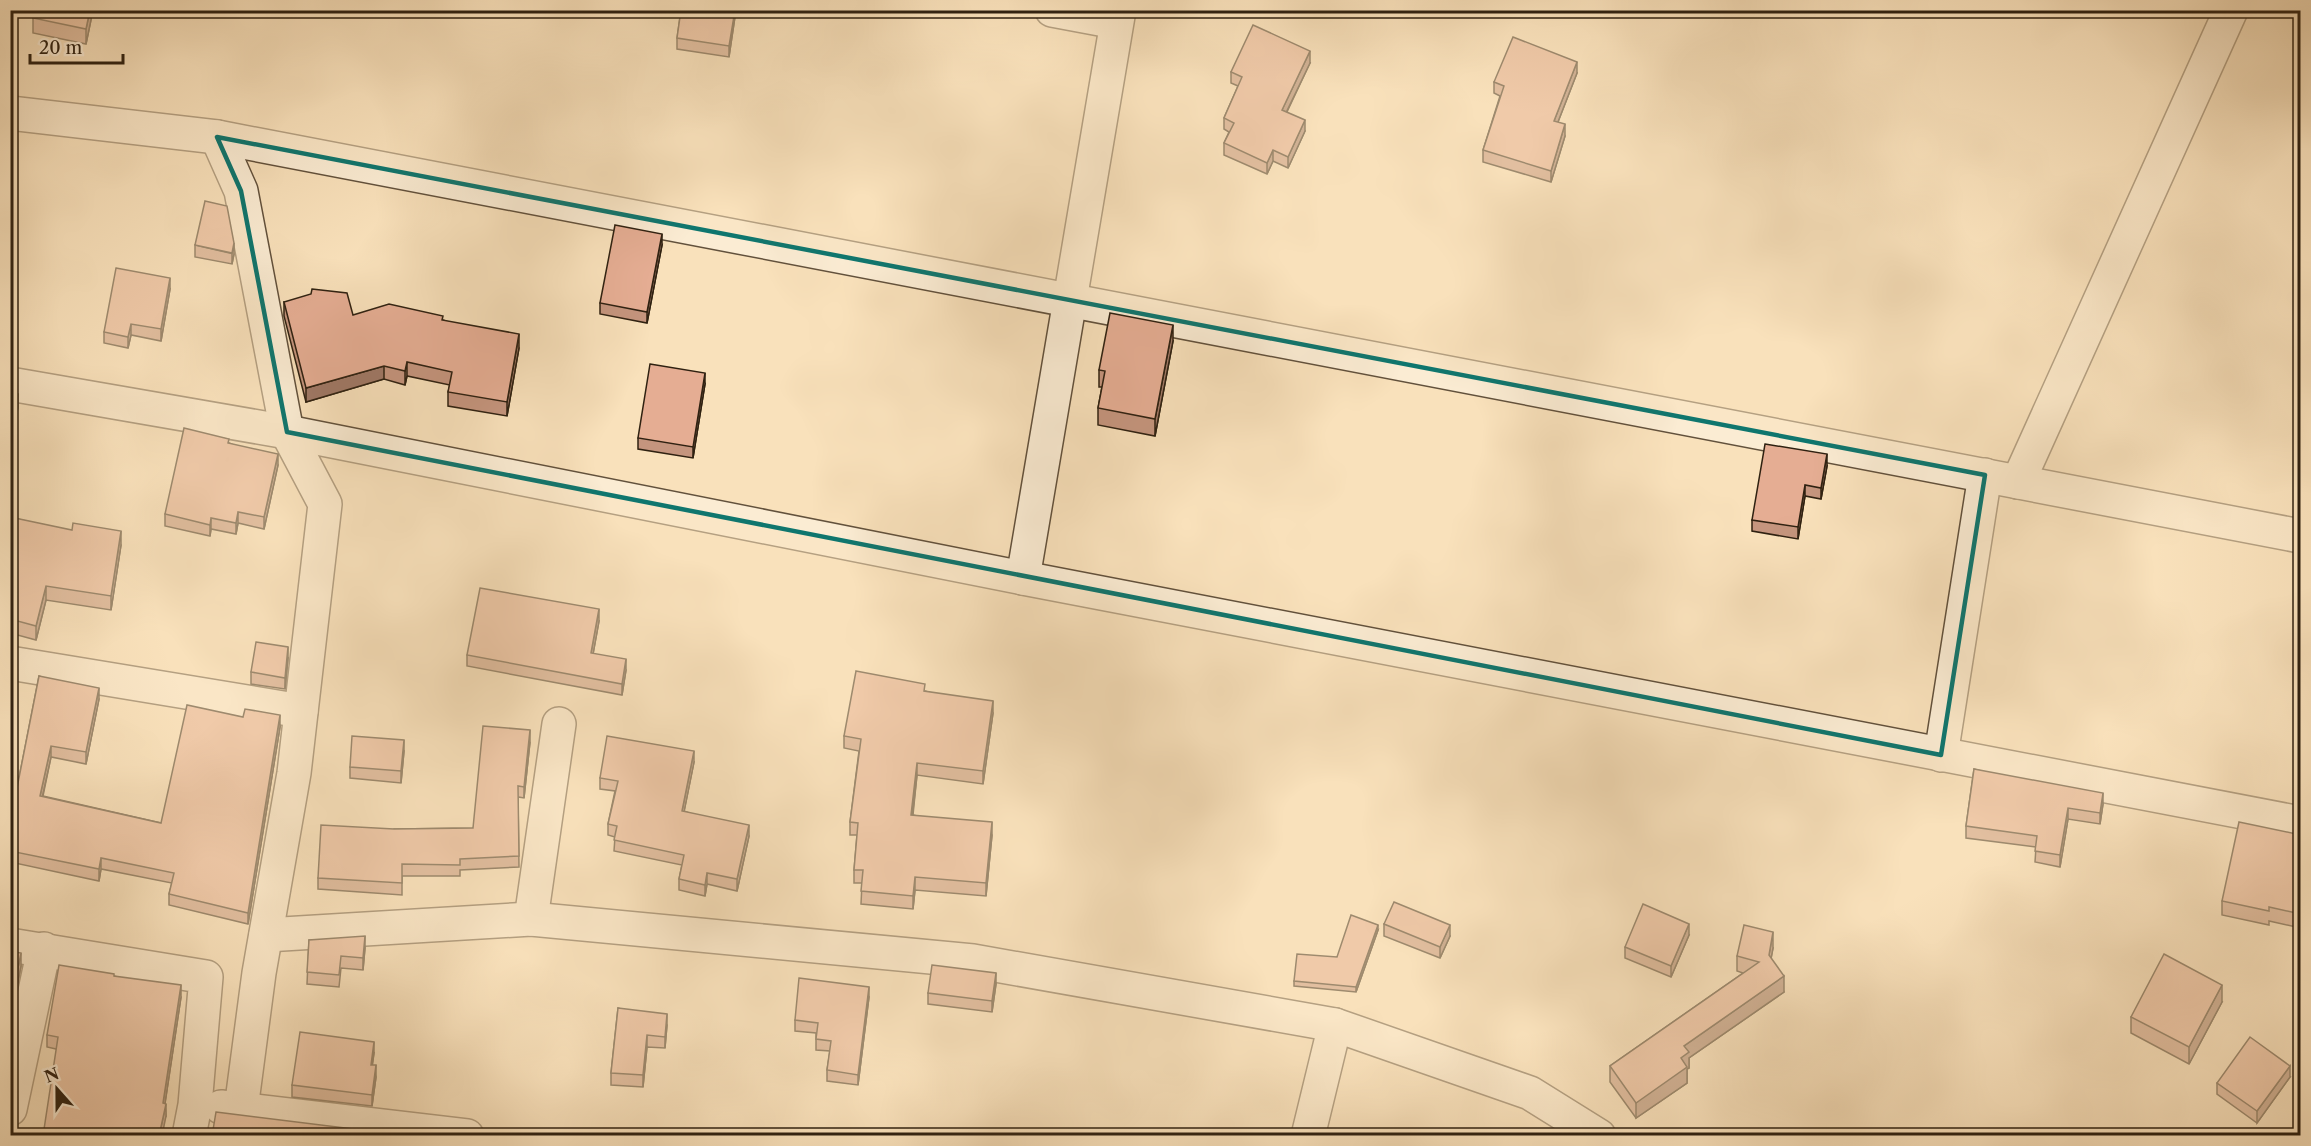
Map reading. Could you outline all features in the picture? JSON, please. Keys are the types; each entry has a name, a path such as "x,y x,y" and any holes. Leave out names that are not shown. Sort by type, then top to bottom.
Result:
{"street":[{"path":"1023,578 1118,16 1052,10"},
{"path":"2018,482 2231,10"},
{"path":"10,113 217,137 2301,536"},
{"path":"217,137 241,191 287,432 325,504 294,773 276,861 241,1109"},
{"path":"10,384 287,432 1023,578 2301,823"},
{"path":"1941,755 1985,475"},
{"path":"10,663 301,711"},
{"path":"531,920 559,724"},
{"path":"266,935 531,920 973,961 1335,1025 1530,1093 1550,1122 1599,1136"},
{"path":"10,945 206,977 192,1120 241,1109 361,1130 467,1136"},
{"path":"10,1109 44,949"},
{"path":"1308,1136 1335,1025"}],"highlighted area":[{"path":"217,137 1985,475 1941,755 287,432 241,191"}],"building":[{"path":"35,10 90,10 86,29 33,18"},
{"path":"681,10 735,10 729,46 677,38"},
{"path":"1253,25 1310,51 1282,110 1305,120 1288,157 1273,150 1267,163 1224,143 1234,123 1224,118 1242,77 1231,72"},
{"path":"1513,37 1577,62 1554,121 1565,124 1551,171 1483,150 1504,86 1494,82"},
{"path":"205,201 227,206 234,243 232,253 195,245"},
{"path":"615,225 662,234 647,312 600,303"},
{"path":"116,268 170,278 161,329 131,324 128,337 104,332"},
{"path":"312,289 347,293 353,315 389,304 443,316 442,320 519,334 507,402 448,392 452,372 407,362 405,371 384,366 306,388 284,302 311,294"},
{"path":"1110,313 1173,325 1155,419 1098,408 1105,371 1099,370"},
{"path":"650,364 705,373 693,447 638,438"},
{"path":"10,393 18,394 10,430"},
{"path":"184,428 229,439 228,443 278,454 264,517 238,512 236,523 211,518 210,525 165,514"},
{"path":"1765,444 1827,454 1821,488 1805,485 1798,527 1752,520"},
{"path":"10,517 72,530 73,523 121,531 111,596 46,586 36,626 10,619"},
{"path":"480,588 599,609 591,653 626,659 622,684 467,655"},
{"path":"256,642 288,647 285,678 251,672"},
{"path":"856,671 925,684 924,691 993,701 983,771 917,763 911,815 992,822 986,883 915,877 913,896 861,891 863,870 854,870 858,823 850,822 861,739 844,736"},
{"path":"39,676 99,688 86,752 51,746 40,796 161,823 187,705 243,717 245,709 280,715 248,913 169,894 174,873 101,858 99,869 10,851 10,787 17,788"},
{"path":"483,726 530,730 524,787 518,786 519,856 460,859 460,865 402,864 402,883 318,878 321,825 394,829 473,828"},
{"path":"352,736 404,740 401,771 350,767"},
{"path":"607,736 694,751 682,811 749,825 737,879 707,873 705,885 679,879 684,855 614,840 617,826 608,824 618,781 600,778"},
{"path":"1974,769 2103,793 2100,813 2068,808 2060,855 2035,851 2037,836 1966,826"},
{"path":"2239,822 2301,835 2301,914 2269,907 2269,911 2222,901"},
{"path":"1394,902 1450,925 1440,947 1384,924"},
{"path":"1643,904 1689,924 1671,966 1625,947"},
{"path":"1351,915 1378,925 1356,987 1294,981 1297,954 1337,957"},
{"path":"1744,925 1773,932 1769,955 1784,976 1684,1046 1689,1052 1681,1058 1687,1067 1636,1103 1610,1066 1759,962 1737,956"},
{"path":"365,936 363,958 341,956 339,975 307,972 309,940"},
{"path":"10,951 21,953 17,973 10,972"},
{"path":"2164,954 2222,985 2189,1047 2131,1017"},
{"path":"59,965 114,974 114,976 181,985 163,1103 166,1104 159,1136 43,1136 58,1037 47,1035"},
{"path":"932,965 996,973 992,1001 928,993"},
{"path":"799,978 869,987 858,1075 827,1070 831,1041 816,1039 818,1023 795,1020"},
{"path":"618,1008 667,1014 665,1037 647,1035 643,1075 611,1073"},
{"path":"300,1032 374,1042 371,1065 376,1065 372,1095 292,1085"},
{"path":"2250,1037 2290,1066 2257,1111 2217,1083"},
{"path":"216,1112 410,1136 212,1136"}]}
